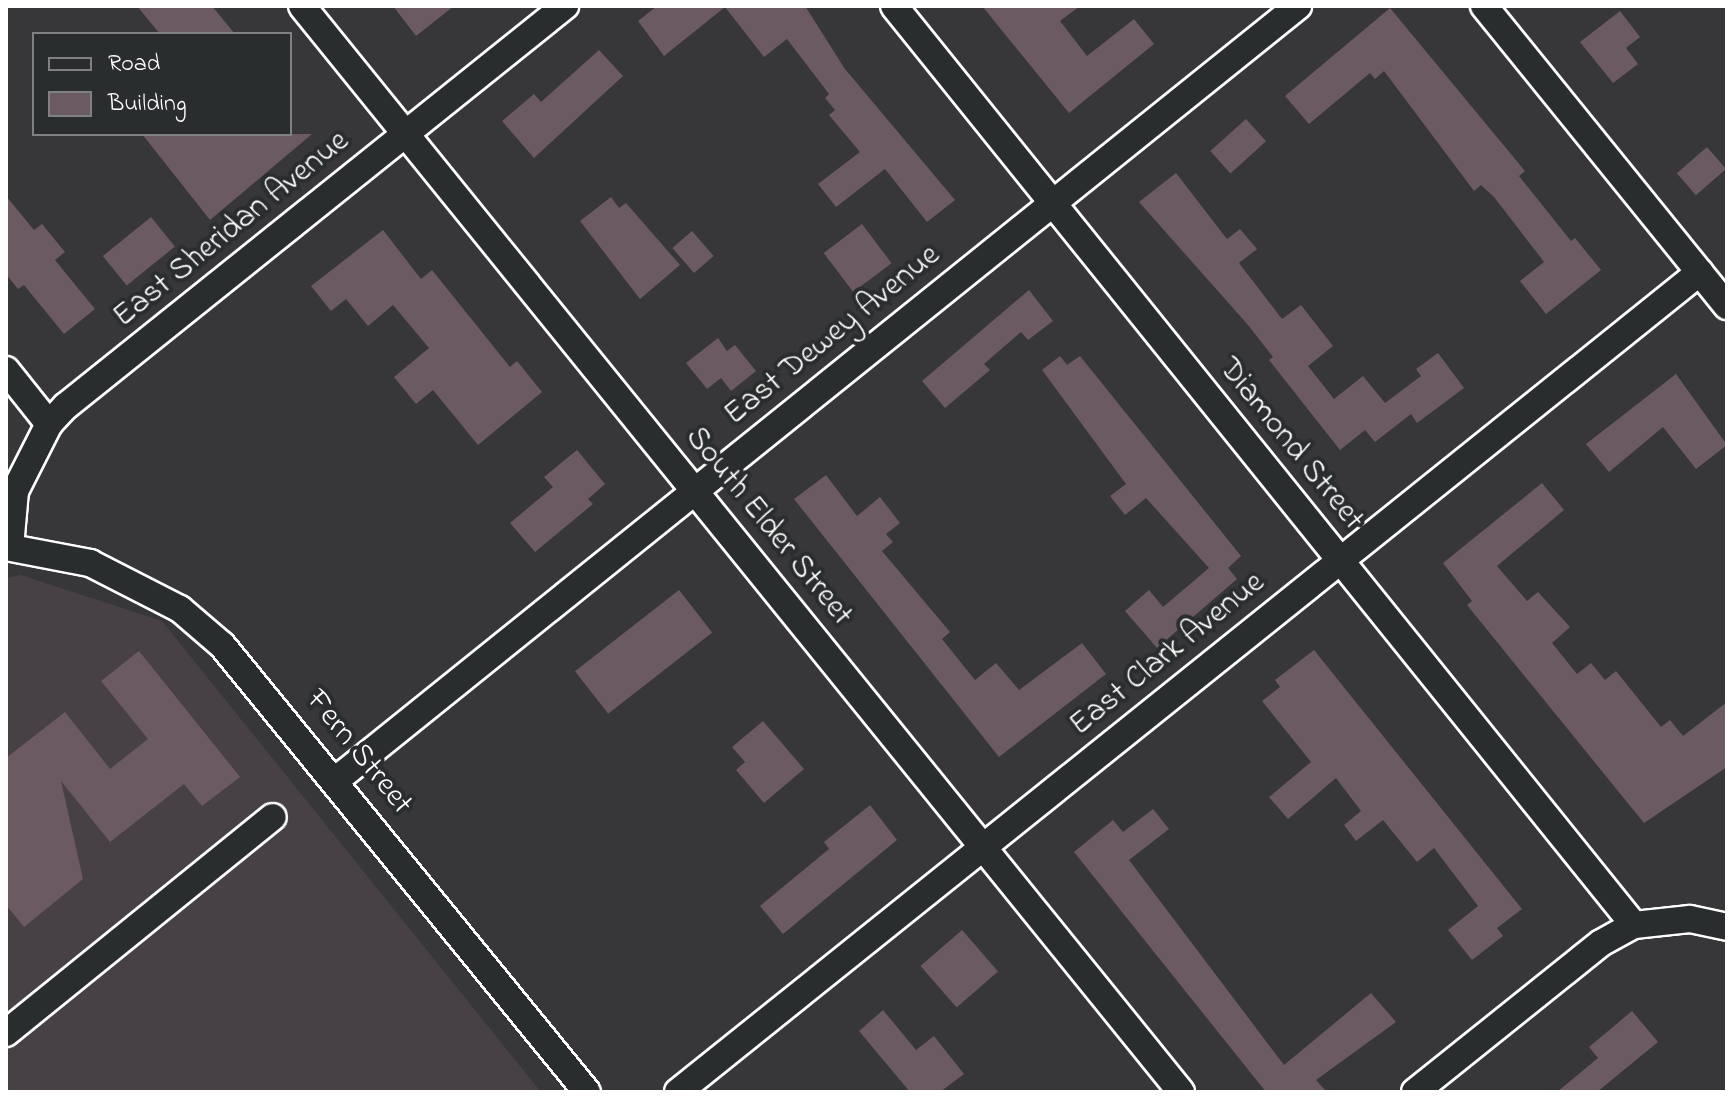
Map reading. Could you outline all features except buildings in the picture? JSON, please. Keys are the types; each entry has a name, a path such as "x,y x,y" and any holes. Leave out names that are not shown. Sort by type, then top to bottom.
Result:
{"street":[{"name":"South Elder Street","path":"302,6 1181,1092"},
{"name":"East Sheridan Avenue","path":"8,547 15,491 49,424 565,6"},
{"name":"Diamond Street","path":"894,6 1634,925"},
{"name":"East Dewey Avenue","path":"336,780 1298,6"},
{"path":"1484,6 1727,306"},
{"name":"East Clark Avenue","path":"678,1092 1700,272"},
{"path":"6,370 49,424"},
{"name":"Fern Street","path":"8,547 90,563 180,609 222,645 336,780 587,1092"},
{"path":"6,1033 273,817"},
{"path":"1415,1092 1601,943 1634,925 1690,919 1727,927"}],"shaded area":[{"path":"21,575 162,621 541,1092 6,1092 6,578"}]}
